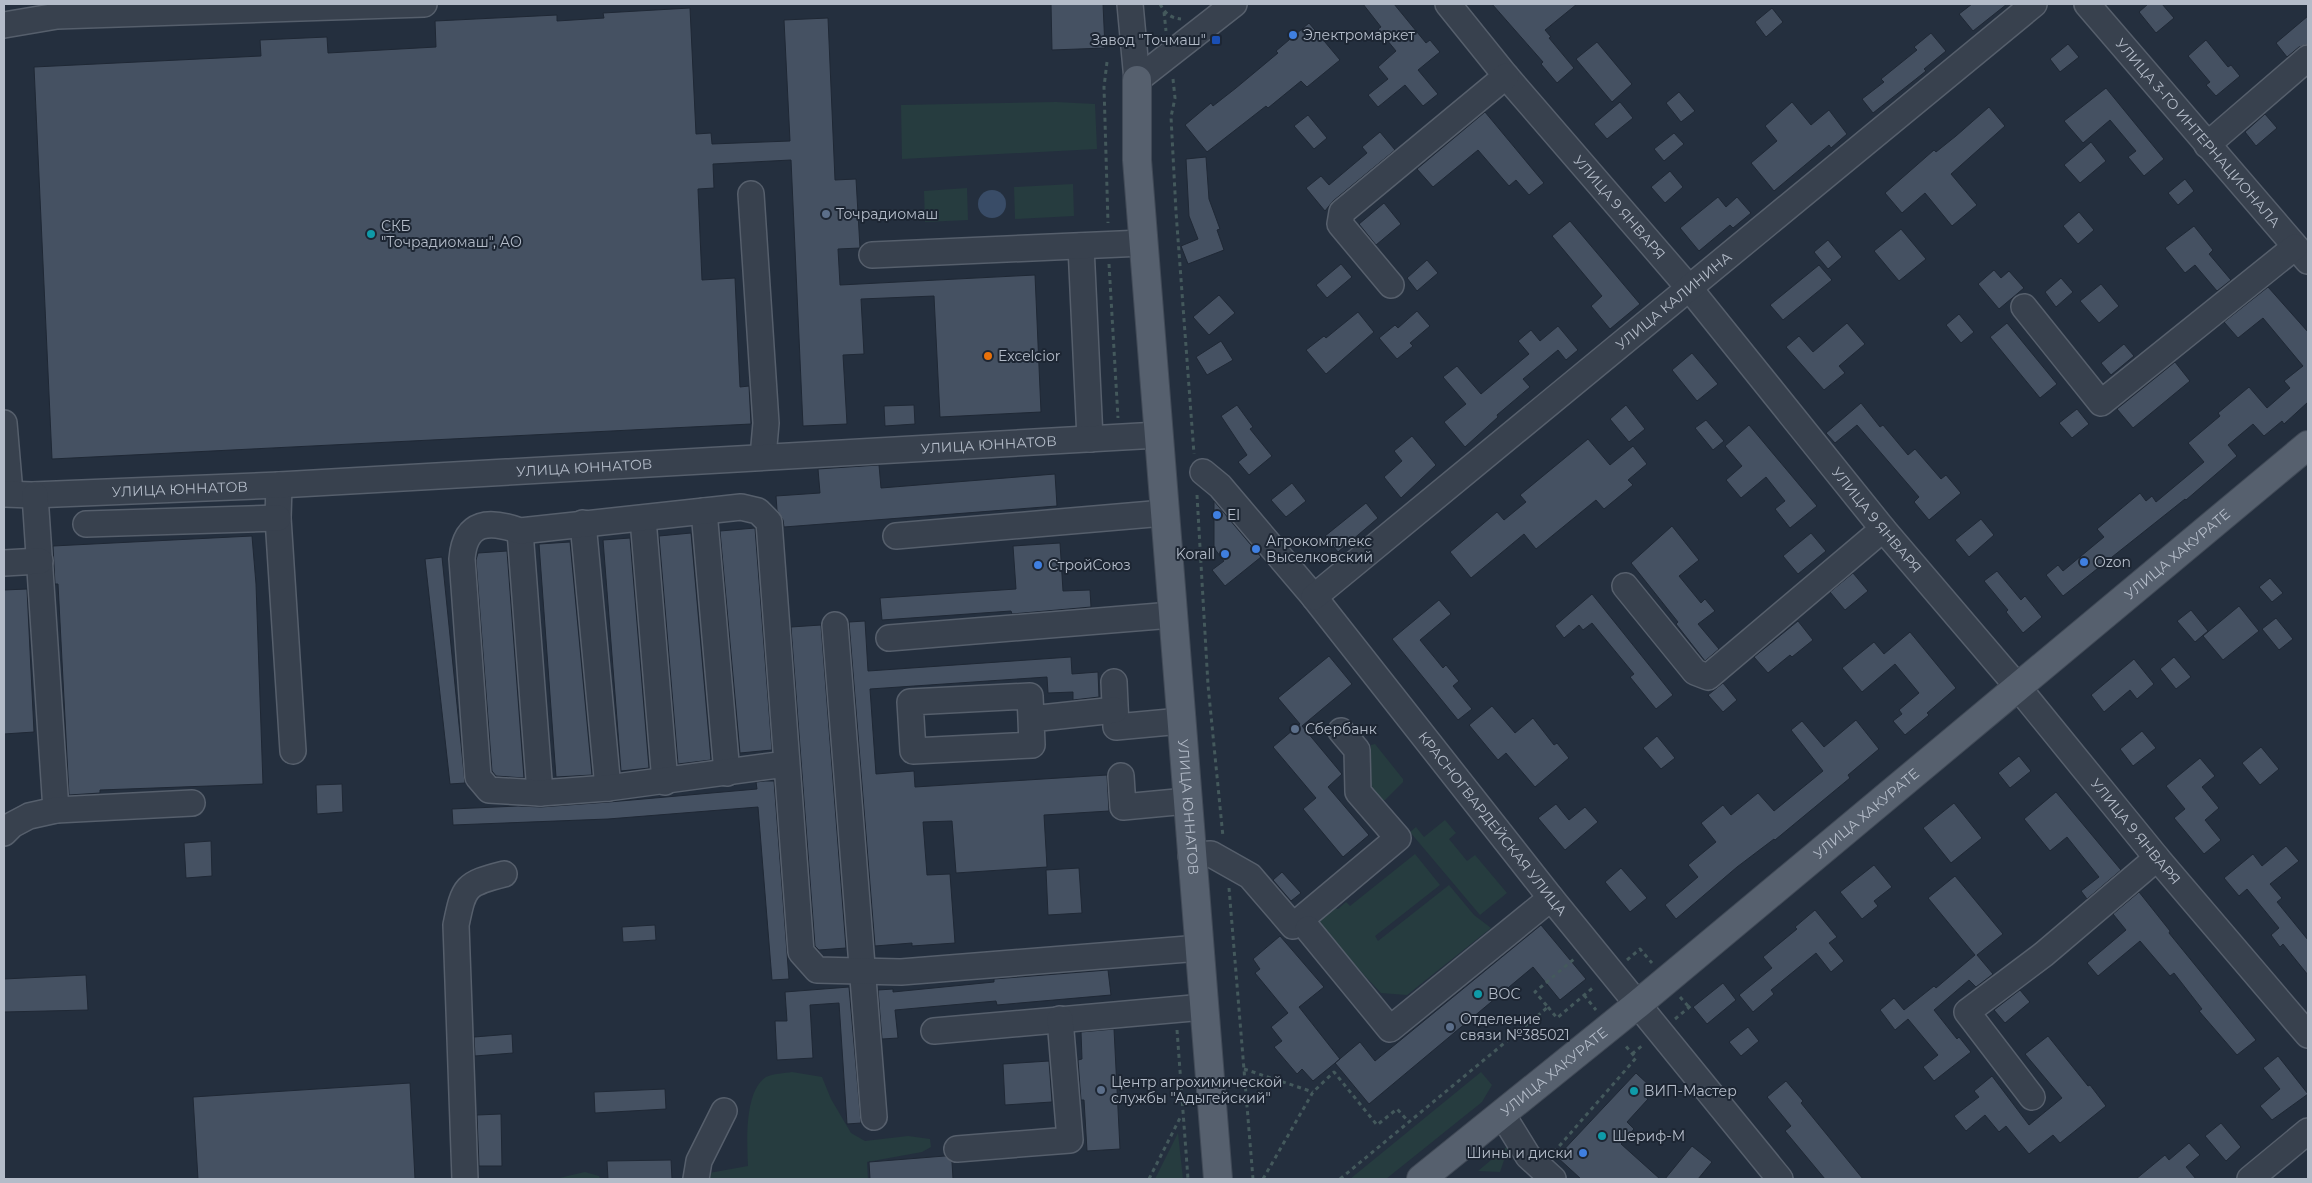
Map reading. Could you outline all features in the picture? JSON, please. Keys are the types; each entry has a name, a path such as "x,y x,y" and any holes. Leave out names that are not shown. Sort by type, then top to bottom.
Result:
{"main road":[{"name":"УЛИЦА ЮННАТОВ","path":"1137,80 1137,160 1143,243 1218,1179"},
{"name":"УЛИЦА ХАКУРАТЕ","path":"1421,1179 1638,1004 2308,445"}],"street":[{"path":"4,25 57,16 424,4"},
{"name":"УЛИЦА ЮННАТОВ","path":"1130,4 1137,80"},
{"path":"1137,80 1169,53 1234,4"},
{"name":"УЛИЦА 9 ЯНВАРЯ","path":"1448,4 1506,76 1690,289 1883,529 2018,686 2158,858 2308,1035"},
{"name":"УЛИЦА КАЛИНИНА","path":"1314,597 2034,4"},
{"name":"УЛИЦА 3-ГО ИНТЕРНАЦИОНАЛА","path":"2087,4 2302,254"},
{"path":"2207,145 2308,58"},
{"path":"1391,285 1340,224 1342,212 1506,76"},
{"path":"750,194 766,423 763,457"},
{"path":"872,256 1143,243"},
{"path":"1081,246 1090,439"},
{"path":"2024,307 2101,403 2302,254"},
{"name":"УЛИЦА ЮННАТОВ","path":"4,423 7,494 36,495 279,485 1158,435"},
{"name":"КРАСНОГВАРДЕЙСКАЯ УЛИЦА","path":"1198,473 1220,486 1314,597 1551,898 1780,1179"},
{"path":"279,485 278,518 293,751"},
{"path":"36,495 56,810"},
{"path":"786,764 665,782 608,788 540,793 489,790 478,777 462,559 463,544 470,532 482,526 501,524 520,531 741,508 758,511 768,522 801,952 817,970 901,972 1200,948"},
{"path":"704,511 727,773"},
{"path":"896,536 1164,513"},
{"path":"86,524 278,518"},
{"path":"643,519 665,782"},
{"path":"583,524 608,788"},
{"path":"1625,586 1695,672 1708,677 1883,529"},
{"path":"520,531 540,793"},
{"path":"4,564 40,561"},
{"path":"889,638 1172,615"},
{"path":"835,625 874,1117"},
{"path":"1114,682 1116,727 1181,721"},
{"path":"1030,696 1031,719 1032,745 912,751 910,702 1030,696"},
{"path":"1031,719 1115,710"},
{"path":"1192,855 1212,854 1250,876 1293,926 1398,838 1358,792 1357,750 1341,730"},
{"path":"1121,776 1124,807 1187,801"},
{"path":"4,833 29,816 56,810 192,803"},
{"path":"2032,1098 1967,1012 2044,954 2158,858"},
{"path":"465,1179 456,925 462,896 476,881 504,874"},
{"path":"1308,929 1390,1029 1551,898"},
{"path":"934,1031 1204,1006"},
{"path":"957,1149 1070,1140 1060,1020"},
{"path":"696,1179 699,1160 724,1111"},
{"path":"1502,1114 1528,1156 1552,1178"},
{"path":"2250,1179 2308,1131"}],"path":[{"path":"1164,12 1176,98 1171,117 1176,212 1198,473 1208,685 1226,862 1253,1179"},
{"path":"1340,1179 1548,1007 1535,992 1574,959 1573,951"},
{"path":"1554,1152 1636,1058 1584,995"},
{"path":"1176,1009 1182,1116 1188,1179"},
{"path":"1244,1069 1313,1092"},
{"path":"1263,1179 1313,1092 1334,1072 1377,1125 1397,1109 1409,1122"},
{"path":"1149,1179 1182,1116"}],"green space":[{"path":"1056,102 1095,104 1097,149 902,159 901,105"},
{"path":"1073,184 1074,216 1015,219 1014,187"},
{"path":"967,188 968,220 925,222 924,191"},
{"path":"1375,744 1403,779 1403,782 1385,800 1379,802 1370,791 1371,745"},
{"path":"1445,820 1456,833 1449,839 1467,861 1475,855 1507,893 1480,915 1410,832 1416,827 1424,837"},
{"path":"1415,854 1440,885 1375,936 1378,941 1449,885 1474,915 1491,928 1407,995 1381,993 1316,924 1323,904 1338,909 1346,902 1350,906"},
{"path":"792,1072 822,1077 831,1099 851,1133 865,1141 908,1136 930,1139 931,1147 922,1152 867,1162 868,1179 707,1179 709,1173 748,1166 748,1118 754,1094 759,1084 766,1077"},
{"path":"1481,1072 1492,1085 1482,1102 1386,1179 1350,1179"},
{"path":"1178,1133 1183,1179 1155,1179"},
{"path":"1509,1145 1500,1172 1478,1171"},
{"path":"585,1172 599,1176 600,1179 555,1179"}],"water":[{"path":"992,190 1002,194 1006,204 1002,214 992,218 982,214 978,204 982,194"}],"building":[{"path":"1051,4 1103,4 1105,48 1052,50"},
{"path":"1363,4 1394,4 1426,43 1430,40 1440,52 1418,70 1438,94 1423,106 1405,85 1378,107 1368,95 1388,79 1378,67 1396,51 1378,29 1381,27"},
{"path":"1492,4 1577,4 1545,30 1551,37 1549,38 1574,68 1557,83 1541,64 1543,62"},
{"path":"1972,4 2007,4 1973,31 1959,14"},
{"path":"2148,4 2162,4 2174,18 2156,33 2139,12"},
{"name":"СКБ \"Точрадиомаш\", АО","path":"690,8 696,134 711,133 712,144 790,141 784,20 828,18 835,180 856,179 860,248 838,249 840,285 1035,275 1041,412 940,417 934,296 861,299 864,354 843,355 847,424 803,426 791,160 713,164 714,188 698,189 702,280 735,278 740,387 749,386 751,424 52,459 34,67 261,56 260,40 327,37 328,53 436,47 435,21 557,15 557,21 604,18 603,13"},
{"path":"1772,8 1783,22 1766,37 1755,22"},
{"path":"2308,16 2308,44 2299,47 2287,57 2276,43"},
{"path":"1309,23 1340,60 1307,87 1301,81 1268,108 1266,106 1207,152 1185,125 1211,103 1213,106 1236,88 1278,53 1276,51"},
{"path":"1931,33 1946,51 1924,69 1926,71 1873,113 1862,99 1884,82 1881,79 1917,50 1914,47"},
{"path":"2206,40 2228,67 2231,65 2240,76 2216,96 2206,85 2210,82 2188,56"},
{"path":"1597,42 1632,84 1612,102 1576,59"},
{"path":"2068,44 2079,57 2060,72 2050,59"},
{"path":"2106,88 2164,159 2144,176 2128,157 2136,151 2110,120 2083,143 2064,121"},
{"path":"1679,92 1695,111 1681,122 1666,103"},
{"path":"1620,102 1633,118 1607,139 1594,124"},
{"path":"1792,102 1811,125 1829,110 1847,134 1831,148 1829,145 1774,191 1751,163 1777,141 1765,126"},
{"path":"1989,107 2005,126 1951,174 1977,205 1952,226 1925,193 1902,213 1885,193 1934,150 1936,152"},
{"path":"1485,112 1544,183 1529,195 1516,180 1509,186 1478,150 1433,187 1417,169"},
{"path":"2265,114 2277,128 2256,146 2245,132"},
{"path":"1308,115 1327,138 1314,149 1294,126"},
{"path":"1380,132 1395,150 1333,201 1325,211 1306,188 1321,176 1329,185 1367,153 1362,147"},
{"path":"1674,133 1684,144 1664,161 1654,149"},
{"path":"2091,142 2106,161 2080,183 2064,165"},
{"path":"1206,157 1209,199 1220,229 1217,230 1224,250 1188,264 1181,246 1198,239 1189,216 1186,159"},
{"path":"1670,171 1683,187 1665,203 1651,187"},
{"path":"2185,179 2194,191 2178,205 2168,193"},
{"path":"1718,197 1726,207 1737,197 1751,213 1733,228 1730,225 1699,251 1680,228"},
{"path":"1384,203 1401,224 1376,245 1359,224"},
{"path":"2079,212 2094,230 2078,244 2063,226"},
{"path":"1570,221 1640,304 1610,329 1591,306 1602,296 1552,236"},
{"path":"2194,226 2213,250 2209,254 2231,280 2217,291 2195,265 2185,273 2165,248"},
{"path":"1901,229 1926,259 1899,281 1874,251"},
{"path":"1828,240 1842,257 1828,269 1814,252"},
{"path":"1427,260 1438,273 1417,291 1407,278"},
{"path":"1341,264 1352,277 1327,298 1316,285"},
{"path":"1819,265 1832,280 1783,320 1770,305"},
{"path":"1994,270 2001,278 2009,271 2024,288 1999,309 1978,284"},
{"path":"2061,278 2073,292 2056,307 2045,292"},
{"path":"2101,284 2119,306 2099,323 2080,301"},
{"path":"2268,287 2308,332 2308,402 2284,424 2282,421 2264,436 2253,424 2228,445 2237,456 2186,500 2063,596 2046,575 2058,565 2063,571 2104,537 2097,529 2140,493 2146,501 2152,496 2156,502 2204,462 2188,443 2220,416 2218,413 2249,387 2267,408 2290,388 2284,381 2303,366 2263,318 2238,338 2224,322"},
{"path":"1219,295 1235,313 1209,335 1193,317"},
{"path":"1417,311 1430,326 1410,343 1413,346 1397,359 1379,338 1395,325 1398,328"},
{"path":"1358,312 1374,332 1326,374 1306,350 1324,336 1326,338"},
{"path":"1959,314 1974,332 1961,343 1946,325"},
{"path":"1847,323 1865,344 1839,366 1845,373 1824,390 1786,347 1799,336 1813,352"},
{"path":"2007,323 2057,384 2040,398 1990,337"},
{"path":"1558,326 1578,350 1566,360 1558,350 1523,379 1530,387 1497,415 1498,417 1465,447 1444,422 1466,404 1443,377 1457,366 1481,394 1529,354 1518,341 1531,330 1540,341"},
{"path":"1221,341 1233,360 1207,375 1196,357"},
{"path":"2124,344 2134,356 2111,375 2101,363"},
{"path":"1692,353 1718,384 1697,401 1672,370"},
{"path":"2175,362 2190,381 2133,428 2117,409"},
{"path":"1861,403 1880,427 1883,425 1908,455 1915,449 1941,479 1946,475 1961,493 1929,520 1914,502 1919,497 1857,425 1835,443 1826,433"},
{"path":"914,405 915,424 885,426 884,406"},
{"path":"1237,405 1253,427 1250,429 1272,456 1249,475 1238,462 1247,455 1221,416"},
{"path":"1626,405 1645,429 1629,442 1610,419"},
{"path":"2077,409 2089,424 2072,438 2059,423"},
{"path":"1706,420 1724,441 1713,450 1695,428"},
{"path":"1749,425 1817,506 1790,528 1775,509 1785,501 1766,477 1741,498 1726,480 1742,466 1725,446"},
{"path":"1412,436 1436,465 1401,498 1384,477 1402,461 1394,451"},
{"path":"1588,439 1610,465 1633,446 1647,464 1628,480 1633,485 1604,509 1596,500 1536,549 1524,534 1471,578 1450,552 1497,512 1504,520 1526,502 1520,495"},
{"path":"879,465 881,488 1055,474 1057,506 784,527 783,520 777,510 776,496 820,493 818,469"},
{"path":"1292,483 1306,501 1286,517 1271,500"},
{"path":"1214,501 1261,557 1225,586 1212,570 1224,561 1214,548"},
{"path":"1366,503 1378,518 1338,552 1325,536"},
{"path":"1981,519 1994,535 1969,557 1955,540"},
{"path":"1672,526 1699,560 1679,576 1701,603 1705,599 1715,611 1698,624 1719,649 1705,661 1676,624 1678,622 1631,563"},
{"path":"755,528 772,750 740,753 720,531"},
{"path":"691,533 711,760 678,764 659,536"},
{"path":"1811,533 1826,551 1798,574 1783,556"},
{"path":"252,536 256,584 263,784 100,790 100,793 69,795 58,584 55,584 53,546"},
{"path":"630,538 649,768 621,771 603,540"},
{"path":"570,542 592,775 556,777 539,544"},
{"path":"1060,543 1063,591 1090,590 1091,607 1012,614 1011,611 882,620 880,598 1016,589 1013,546"},
{"path":"507,551 524,778 496,776 492,771 476,560 478,553"},
{"path":"442,557 465,783 450,784 425,559"},
{"path":"1997,571 2021,600 2025,596 2042,617 2023,633 2006,612 2008,610 1984,581"},
{"path":"1853,573 1868,591 1845,610 1830,592"},
{"path":"2270,578 2283,593 2272,602 2259,587"},
{"path":"27,589 34,732 4,734 4,590"},
{"path":"1592,594 1673,695 1656,709 1630,677 1634,674 1592,623 1583,630 1579,625 1564,638 1555,626"},
{"path":"1439,600 1451,614 1420,640 1443,668 1446,665 1459,681 1453,686 1472,709 1458,720 1392,639"},
{"path":"2239,606 2259,631 2223,660 2203,636"},
{"path":"2191,610 2208,631 2195,642 2177,621"},
{"path":"2276,618 2293,639 2279,650 2262,629"},
{"path":"865,621 868,671 1071,657 1072,674 1098,672 1099,697 1073,700 1073,692 1048,693 1047,677 870,689 876,774 914,771 915,787 1107,775 1109,811 1044,815 1047,867 956,873 952,821 923,822 927,875 950,874 955,943 912,946 912,943 875,946 849,622"},
{"path":"1798,621 1813,640 1792,657 1790,655 1768,673 1754,657"},
{"path":"821,625 846,948 819,950 815,946 791,627"},
{"path":"1910,632 1956,688 1927,713 1929,715 1905,735 1893,721 1902,714 1899,710 1919,693 1895,664 1862,692 1842,668 1874,642 1884,654"},
{"path":"1329,656 1352,684 1302,726 1342,774 1328,787 1369,835 1343,857 1303,809 1316,798 1273,747 1300,724 1278,698"},
{"path":"2174,657 2191,677 2176,689 2160,669"},
{"path":"2134,659 2154,684 2137,699 2130,690 2104,712 2091,695"},
{"path":"1723,683 1737,700 1723,712 1708,695"},
{"path":"1492,706 1515,733 1533,718 1554,745 1557,743 1569,758 1535,787 1506,753 1498,760 1469,725"},
{"path":"1856,720 1879,749 1848,775 1850,778 1775,840 1737,867 1676,919 1665,905 1698,877 1688,865 1716,842 1701,823 1723,805 1731,815 1758,793 1774,811 1823,771 1791,730 1802,721 1824,747"},
{"path":"2142,731 2156,748 2133,766 2120,749"},
{"path":"1657,736 1675,758 1661,769 1643,748"},
{"path":"2261,747 2279,769 2260,785 2242,763"},
{"path":"2019,756 2031,771 2010,788 1998,773"},
{"path":"2200,758 2215,776 2202,787 2219,808 2205,820 2221,840 2204,854 2174,818 2185,809 2166,786"},
{"path":"774,781 789,979 772,980 758,807 608,819 453,825 452,809 518,806 541,807 757,789 756,782"},
{"path":"342,784 343,812 317,814 316,785"},
{"path":"2056,792 2121,870 2087,899 2081,891 2099,877 2067,837 2050,851 2024,819"},
{"path":"1954,803 1982,838 1951,863 1923,828"},
{"path":"1556,804 1569,820 1585,807 1598,822 1565,850 1538,818"},
{"path":"211,841 212,876 186,878 184,843"},
{"path":"2286,846 2299,861 2270,884 2282,898 2277,902 2308,940 2308,975 2283,944 2280,947 2271,935 2279,928 2247,889 2239,896 2224,878 2253,854 2262,866"},
{"path":"1874,865 1892,887 1874,901 1878,906 1862,919 1840,892"},
{"path":"1079,868 1082,913 1048,915 1046,870"},
{"path":"1621,868 1647,898 1630,912 1605,882"},
{"path":"1282,872 1301,893 1291,901 1273,880"},
{"path":"1955,876 2003,934 1977,955 1993,974 1976,987 1969,980 1934,1010 1957,1039 1959,1037 1971,1052 1934,1081 1923,1067 1938,1055 1908,1019 1895,1030 1880,1010 1894,998 1904,1010 1934,986 1936,988 1975,955 1928,898"},
{"path":"2139,892 2170,931 2169,933 2256,1040 2237,1055 2199,1011 2202,1009 2174,973 2170,976 2140,941 2098,976 2087,963 2126,930 2113,914"},
{"path":"1815,910 1837,937 1829,943 1844,961 1831,972 1816,953 1771,990 1774,994 1753,1012 1739,995 1772,968 1763,957 1797,929 1795,927"},
{"path":"655,925 656,940 623,942 622,927"},
{"name":"ВОС","path":"1541,925 1586,979 1560,1000 1533,967 1369,1104 1335,1063 1360,1042 1375,1061"},
{"path":"1280,936 1324,987 1299,1007 1340,1059 1313,1081 1302,1069 1297,1074 1274,1047 1282,1041 1271,1027 1288,1013 1255,973 1260,969 1253,959"},
{"path":"1108,970 1111,995 997,1005 996,1001 895,1010 898,1038 882,1039 878,990 893,989 893,992 994,982 994,979"},
{"path":"86,975 88,1010 4,1012 4,979"},
{"path":"1723,983 1736,1000 1707,1024 1693,1007"},
{"path":"849,987 861,1123 847,1124 839,1003 810,1005 813,1058 777,1060 775,1021 787,1021 785,992"},
{"path":"2020,990 2030,1002 2005,1023 1994,1010"},
{"path":"1748,1027 1759,1041 1741,1056 1729,1042"},
{"name":"Центр агрохимической службы \"Адыгейский\"","path":"1114,1029 1120,1149 1087,1151 1084,1100 1081,1100 1078,1060 1082,1059 1081,1032"},
{"path":"512,1034 513,1053 475,1056 474,1037"},
{"path":"2048,1036 2106,1106 2060,1143 2053,1135 2029,1154 2006,1126 1999,1132 1985,1115 1966,1131 1954,1116 1979,1097 1974,1091 1992,1076 2029,1125 2062,1098 2025,1054"},
{"path":"2278,1056 2308,1094 2272,1120 2260,1106 2280,1089 2263,1068"},
{"path":"1049,1061 1052,1102 1005,1105 1003,1064"},
{"name":"Шериф-М","path":"1636,1073 1652,1088 1644,1096 1648,1099 1627,1122 1634,1129 1621,1144 1660,1179 1581,1179 1557,1157"},
{"path":"1786,1081 1803,1101 1801,1103 1863,1179 1825,1179 1785,1131 1791,1126 1767,1097"},
{"path":"410,1083 415,1179 198,1179 193,1097"},
{"path":"665,1089 666,1109 595,1113 594,1092"},
{"path":"501,1114 502,1166 479,1166 477,1115"},
{"path":"2221,1123 2241,1147 2226,1161 2205,1136"},
{"path":"2189,1143 2200,1155 2186,1167 2196,1179 2136,1179 2165,1155 2169,1160"},
{"path":"1692,1146 1712,1162 1698,1179 1665,1179"},
{"path":"945,1156 952,1162 953,1179 870,1179 869,1162"},
{"path":"671,1160 672,1179 608,1179 607,1161"}],"place":[{"name":"Электромаркет","path":"1293,35"},
{"name":"Завод \"Точмаш\"","path":"1216,40"},
{"name":"Точрадиомаш","path":"826,214"},
{"name":"СКБ \"Точрадиомаш\", АО","path":"371,234"},
{"name":"Excelcior","path":"988,356"},
{"name":"El","path":"1217,515"},
{"name":"Агрокомплекс Выселковский","path":"1256,549"},
{"name":"Korall","path":"1225,554"},
{"name":"Ozon","path":"2084,562"},
{"name":"СтройСоюз","path":"1038,565"},
{"name":"Сбербанк","path":"1295,729"},
{"name":"ВОС","path":"1478,994"},
{"name":"Отделение связи №385021","path":"1450,1027"},
{"name":"Центр агрохимической службы \"Адыгейский\"","path":"1101,1090"},
{"name":"ВИП-Мастер","path":"1634,1091"},
{"name":"Шериф-М","path":"1602,1136"},
{"name":"Шины и диски","path":"1583,1153"}]}
